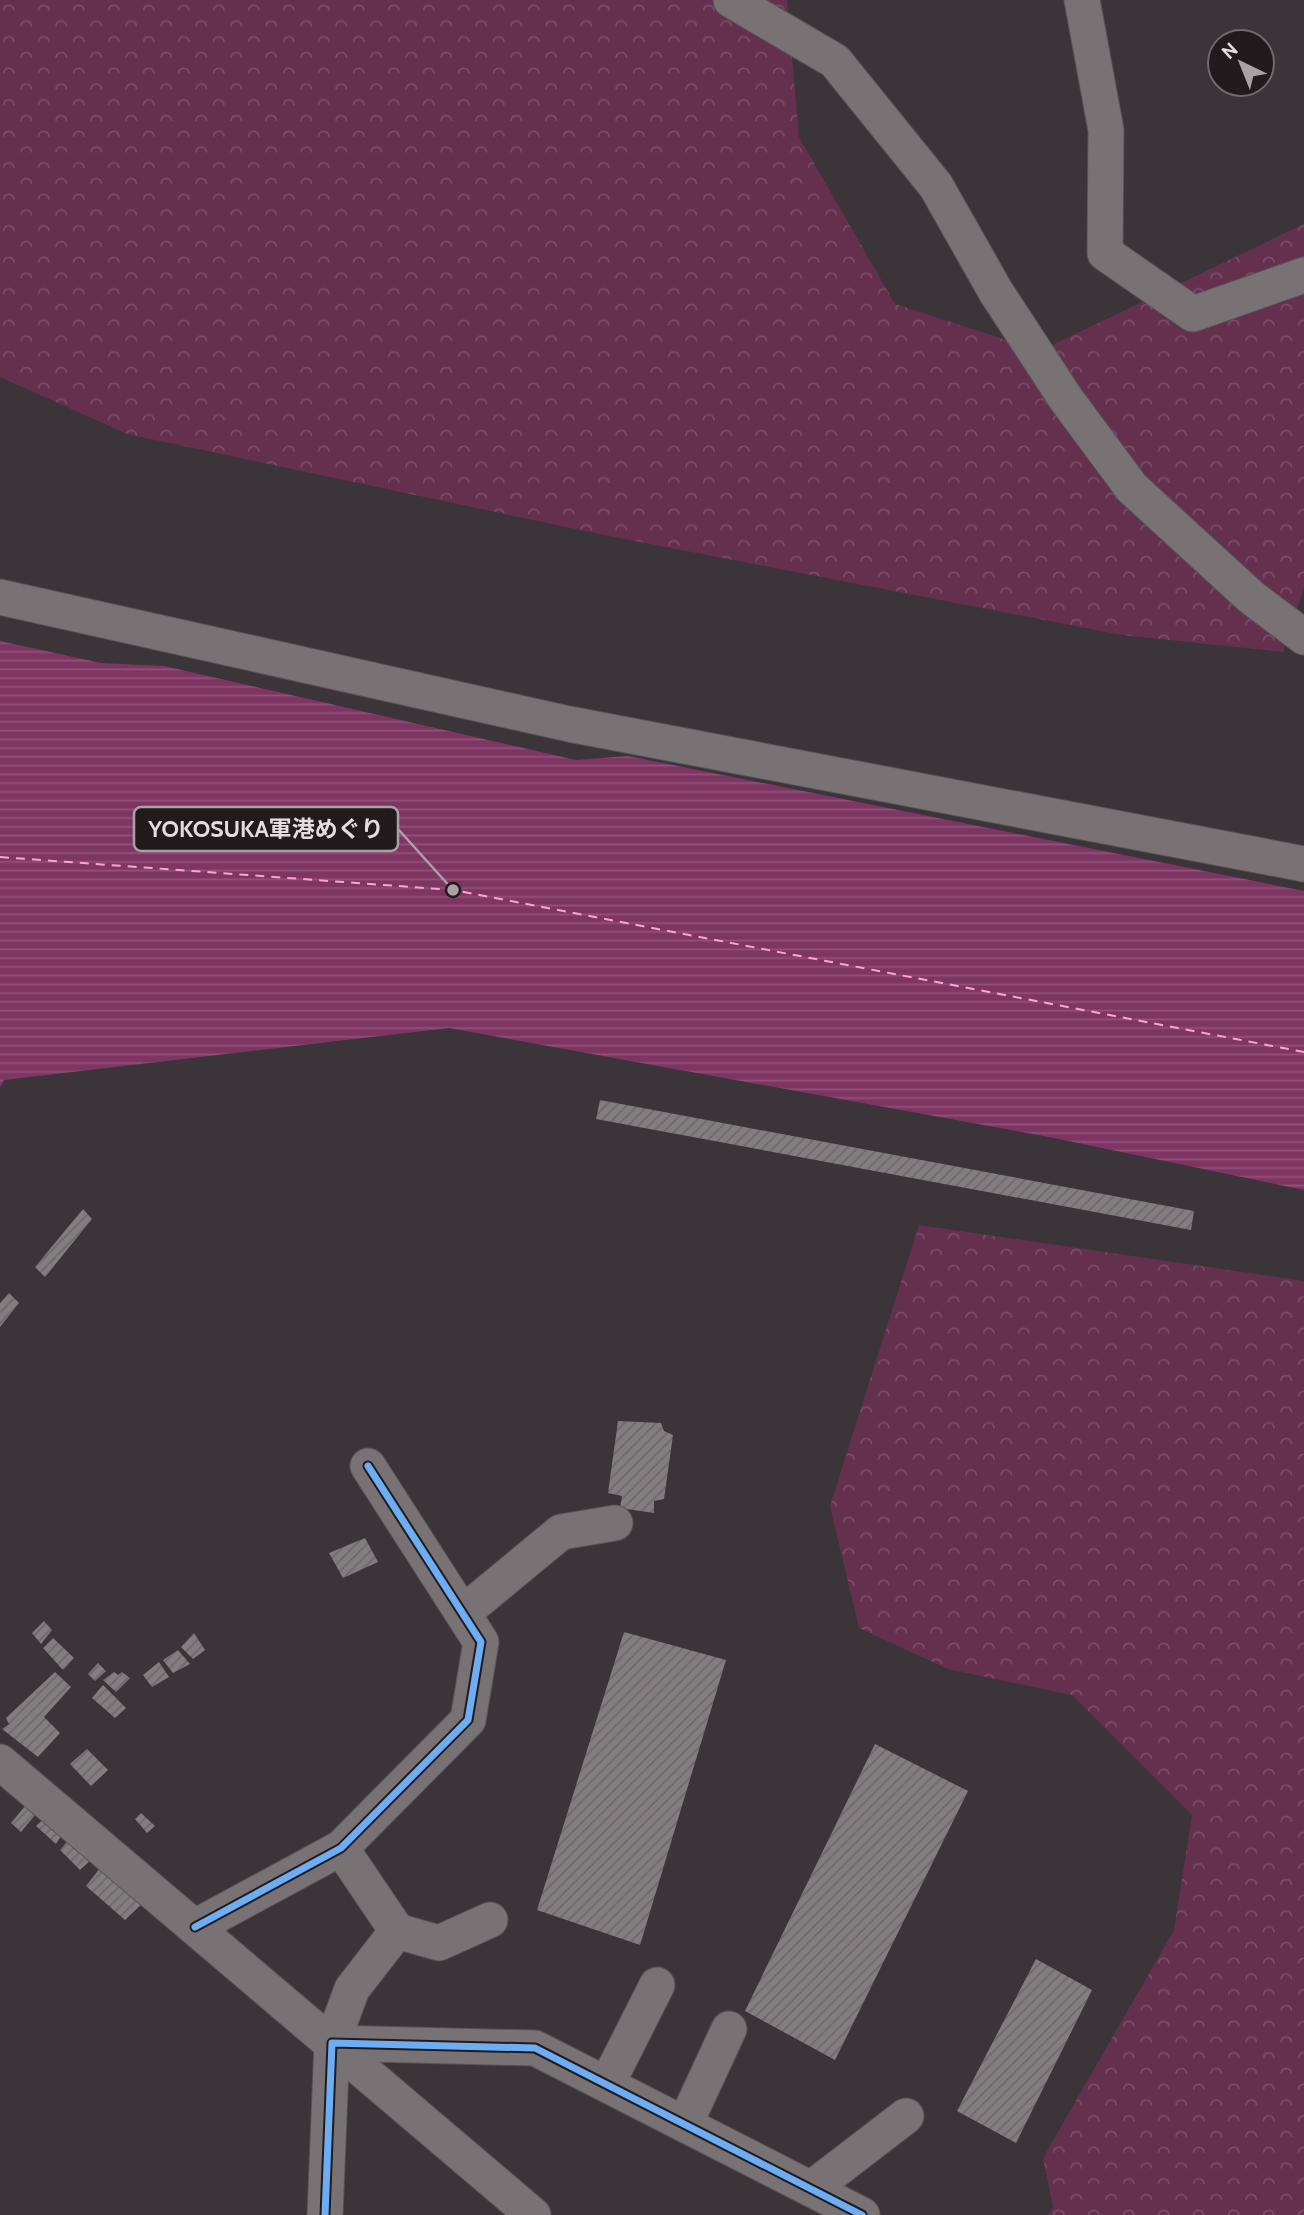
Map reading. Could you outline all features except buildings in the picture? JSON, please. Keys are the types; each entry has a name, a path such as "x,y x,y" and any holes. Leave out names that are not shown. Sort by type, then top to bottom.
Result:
{"street":[{"path":"731,0 835,61 936,186 996,292 1059,388 1132,488 1251,597 1304,637"},
{"path":"1082,0 1106,130 1105,253 1193,314 1304,275"},
{"path":"0,597 569,724 1304,864"},
{"path":"195,1927 341,1848 468,1720 481,1642 368,1466"},
{"path":"463,1613 561,1532 615,1523"},
{"path":"0,1762 332,2043 526,2213"},
{"path":"341,1848 397,1931 439,1943 490,1920"},
{"path":"325,2215 332,2043 352,1989 397,1931"},
{"path":"607,2084 657,1985"},
{"path":"685,2124 729,2029"},
{"path":"332,2043 535,2048 862,2215"},
{"path":"811,2189 906,2116"}],"green space":[{"path":"0,0 787,0 799,137 895,304 1040,351 1304,224 1304,588 1283,652 1122,635 609,536 127,434 0,377"},
{"path":"919,1225 1304,1281 1304,2215 1048,2215 1053,2207 1043,2158 1174,1930 1192,1815 1072,1695 948,1669 859,1628 830,1506"}],"shaded area":[{"path":"0,641 101,663 164,666 576,760 628,756 1304,891 1304,1190 1049,1137 449,1028 4,1080 0,1088"}],"ferry route":[{"path":"0,857 453,890 1304,1052"}],"cycle path":[{"path":"195,1927 341,1848 468,1720 481,1642 368,1466"},
{"path":"325,2215 332,2043 535,2048 862,2215"}],"place":[{"name":"YOKOSUKA軍港めぐり","path":"453,890"}]}
